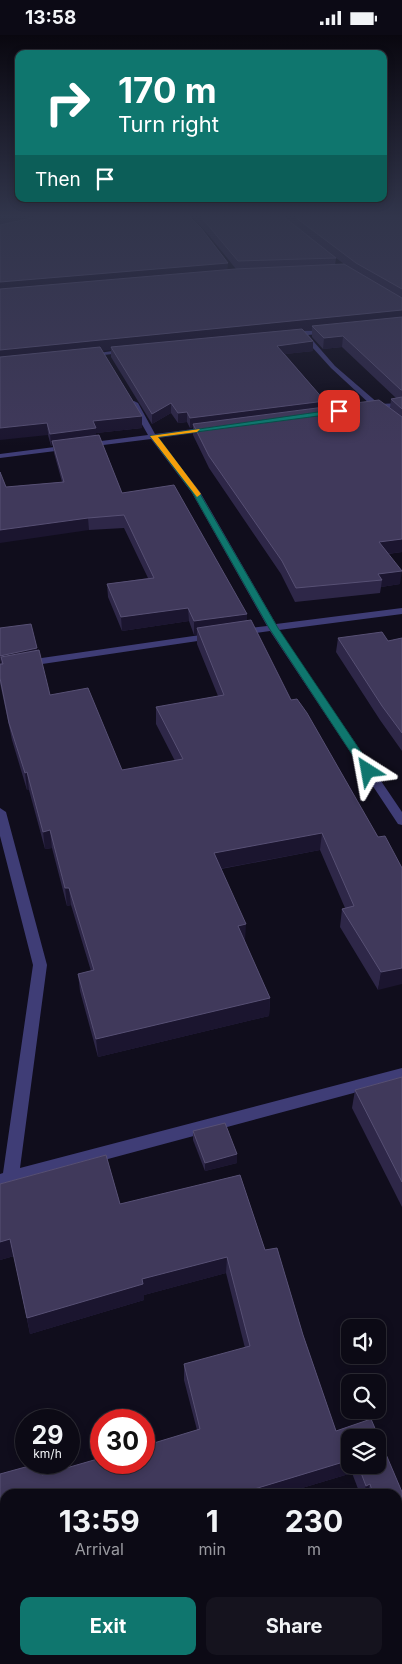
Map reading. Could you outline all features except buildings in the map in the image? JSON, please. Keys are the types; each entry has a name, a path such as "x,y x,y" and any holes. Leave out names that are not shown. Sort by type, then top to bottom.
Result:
{"street":[{"path":"280,336 333,331"},
{"path":"303,333 333,367 402,429"},
{"path":"76,356 106,358 133,351"},
{"path":"129,395 154,436 196,492 273,628 402,821"},
{"path":"356,409 402,405"},
{"path":"0,456 221,427"},
{"path":"0,670 21,664 402,611"},
{"path":"0,813 40,965 5,1180 402,1074"}],"slow traffic":[{"path":"197,430 154,436 197,494"}],"route":[{"path":"339,411 154,436 196,492 273,628 368,771"}]}
